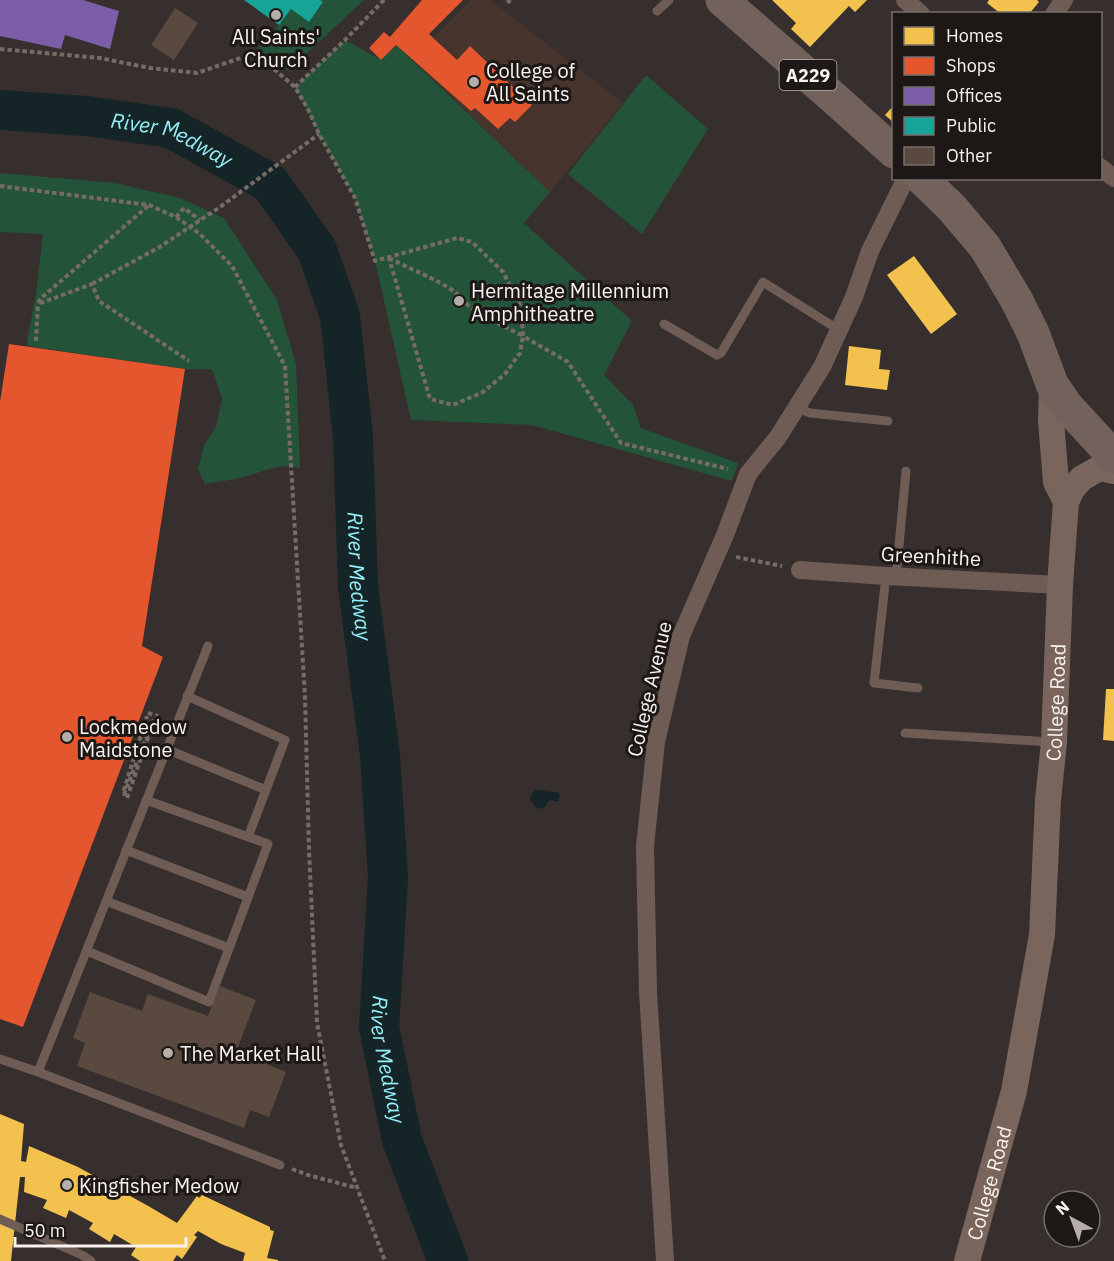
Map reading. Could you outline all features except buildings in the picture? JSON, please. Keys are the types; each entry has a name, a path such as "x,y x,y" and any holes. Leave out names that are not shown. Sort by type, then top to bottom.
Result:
{"highway":[{"name":"A229","path":"722,0 892,151"},
{"name":"College Road","path":"923,180 985,247 1033,333 1052,384"},
{"path":"1052,384 1066,405 1114,457"}],"main road":[{"name":"College Road","path":"967,1261 1014,1091 1042,935 1065,502 1056,482 1051,422 1052,384"},
{"path":"1065,502 1072,489 1082,478 1100,468 1114,471"}],"street":[{"path":"905,0 919,12"},
{"path":"1102,168 1114,178"},
{"name":"College Avenue","path":"669,1260 648,992 645,846 656,742 681,636 725,535 748,474 778,437 822,367 854,297 870,251 905,180"},
{"name":"Greenhithe","path":"800,570 1060,585"}],"lane":[{"path":"657,11 669,0"},
{"path":"664,324 717,355 721,353 763,282 839,330"},
{"path":"797,408 810,413 888,421"},
{"path":"906,471 874,683 918,688"},
{"path":"38,1071 208,645"},
{"path":"187,696 285,740 248,837"},
{"path":"905,734 1054,742"},
{"path":"166,749 266,790"},
{"path":"87,951 209,1002 268,844 146,800"},
{"path":"126,850 248,897"},
{"path":"106,901 229,948"},
{"path":"0,1059 38,1071 280,1165"},
{"path":"0,1220 91,1261"}],"path":[{"path":"295,87 384,0"},
{"path":"0,49 100,58 197,74 255,53 295,87 308,109 319,134 356,198 375,261 457,238 472,242 503,272 521,306 523,336 520,353 506,374 483,392 453,405 430,399 389,258"},
{"path":"38,304 92,284 158,248 229,200 319,134"},
{"path":"0,186 149,205 176,217 200,234 232,266 285,366 305,697 317,1023 341,1145 385,1261"},
{"path":"36,341 40,299 149,205"},
{"path":"176,217 184,208 200,220"},
{"path":"389,258 442,284 454,291 471,308 568,362 621,443 748,474"},
{"path":"92,284 99,301 189,361"},
{"path":"725,535 730,556 800,570"},
{"path":"127,798 154,721 124,794 148,714 158,716"},
{"path":"308,1175 358,1188"}],"shaded area":[{"path":"471,0 490,0 623,103 550,192 412,59"},
{"path":"535,789 560,793 558,802 549,800 542,809 537,808 530,798"}],"green space":[{"path":"320,0 364,0 288,71 257,49 291,9 309,22 323,3"},
{"path":"345,40 381,60 396,45 550,192 524,223 632,321 604,375 633,405 641,428 738,463 732,481 532,425 411,420 375,261 355,198 295,87"},
{"path":"646,75 708,129 642,234 568,174"},
{"path":"0,173 115,183 180,198 224,218 277,300 296,364 300,468 279,467 205,484 198,469 204,445 216,427 222,398 212,369 185,369 28,346 43,234 0,232"}],"waterway":[{"name":"River Medway","path":"0,110 86,116 171,128 270,183 317,250 340,316 353,437 358,586 380,756 388,877 379,1027 402,1140 448,1261"}],"place":[{"name":"All Saints' Church","path":"276,15"},
{"name":"College of All Saints","path":"474,82"},
{"name":"Hermitage Millennium Amphitheatre","path":"459,301"},
{"name":"Lockmedow Maidstone","path":"67,737"},
{"name":"The Market Hall","path":"168,1053"},
{"name":"Kingfisher Medow","path":"67,1185"}]}
